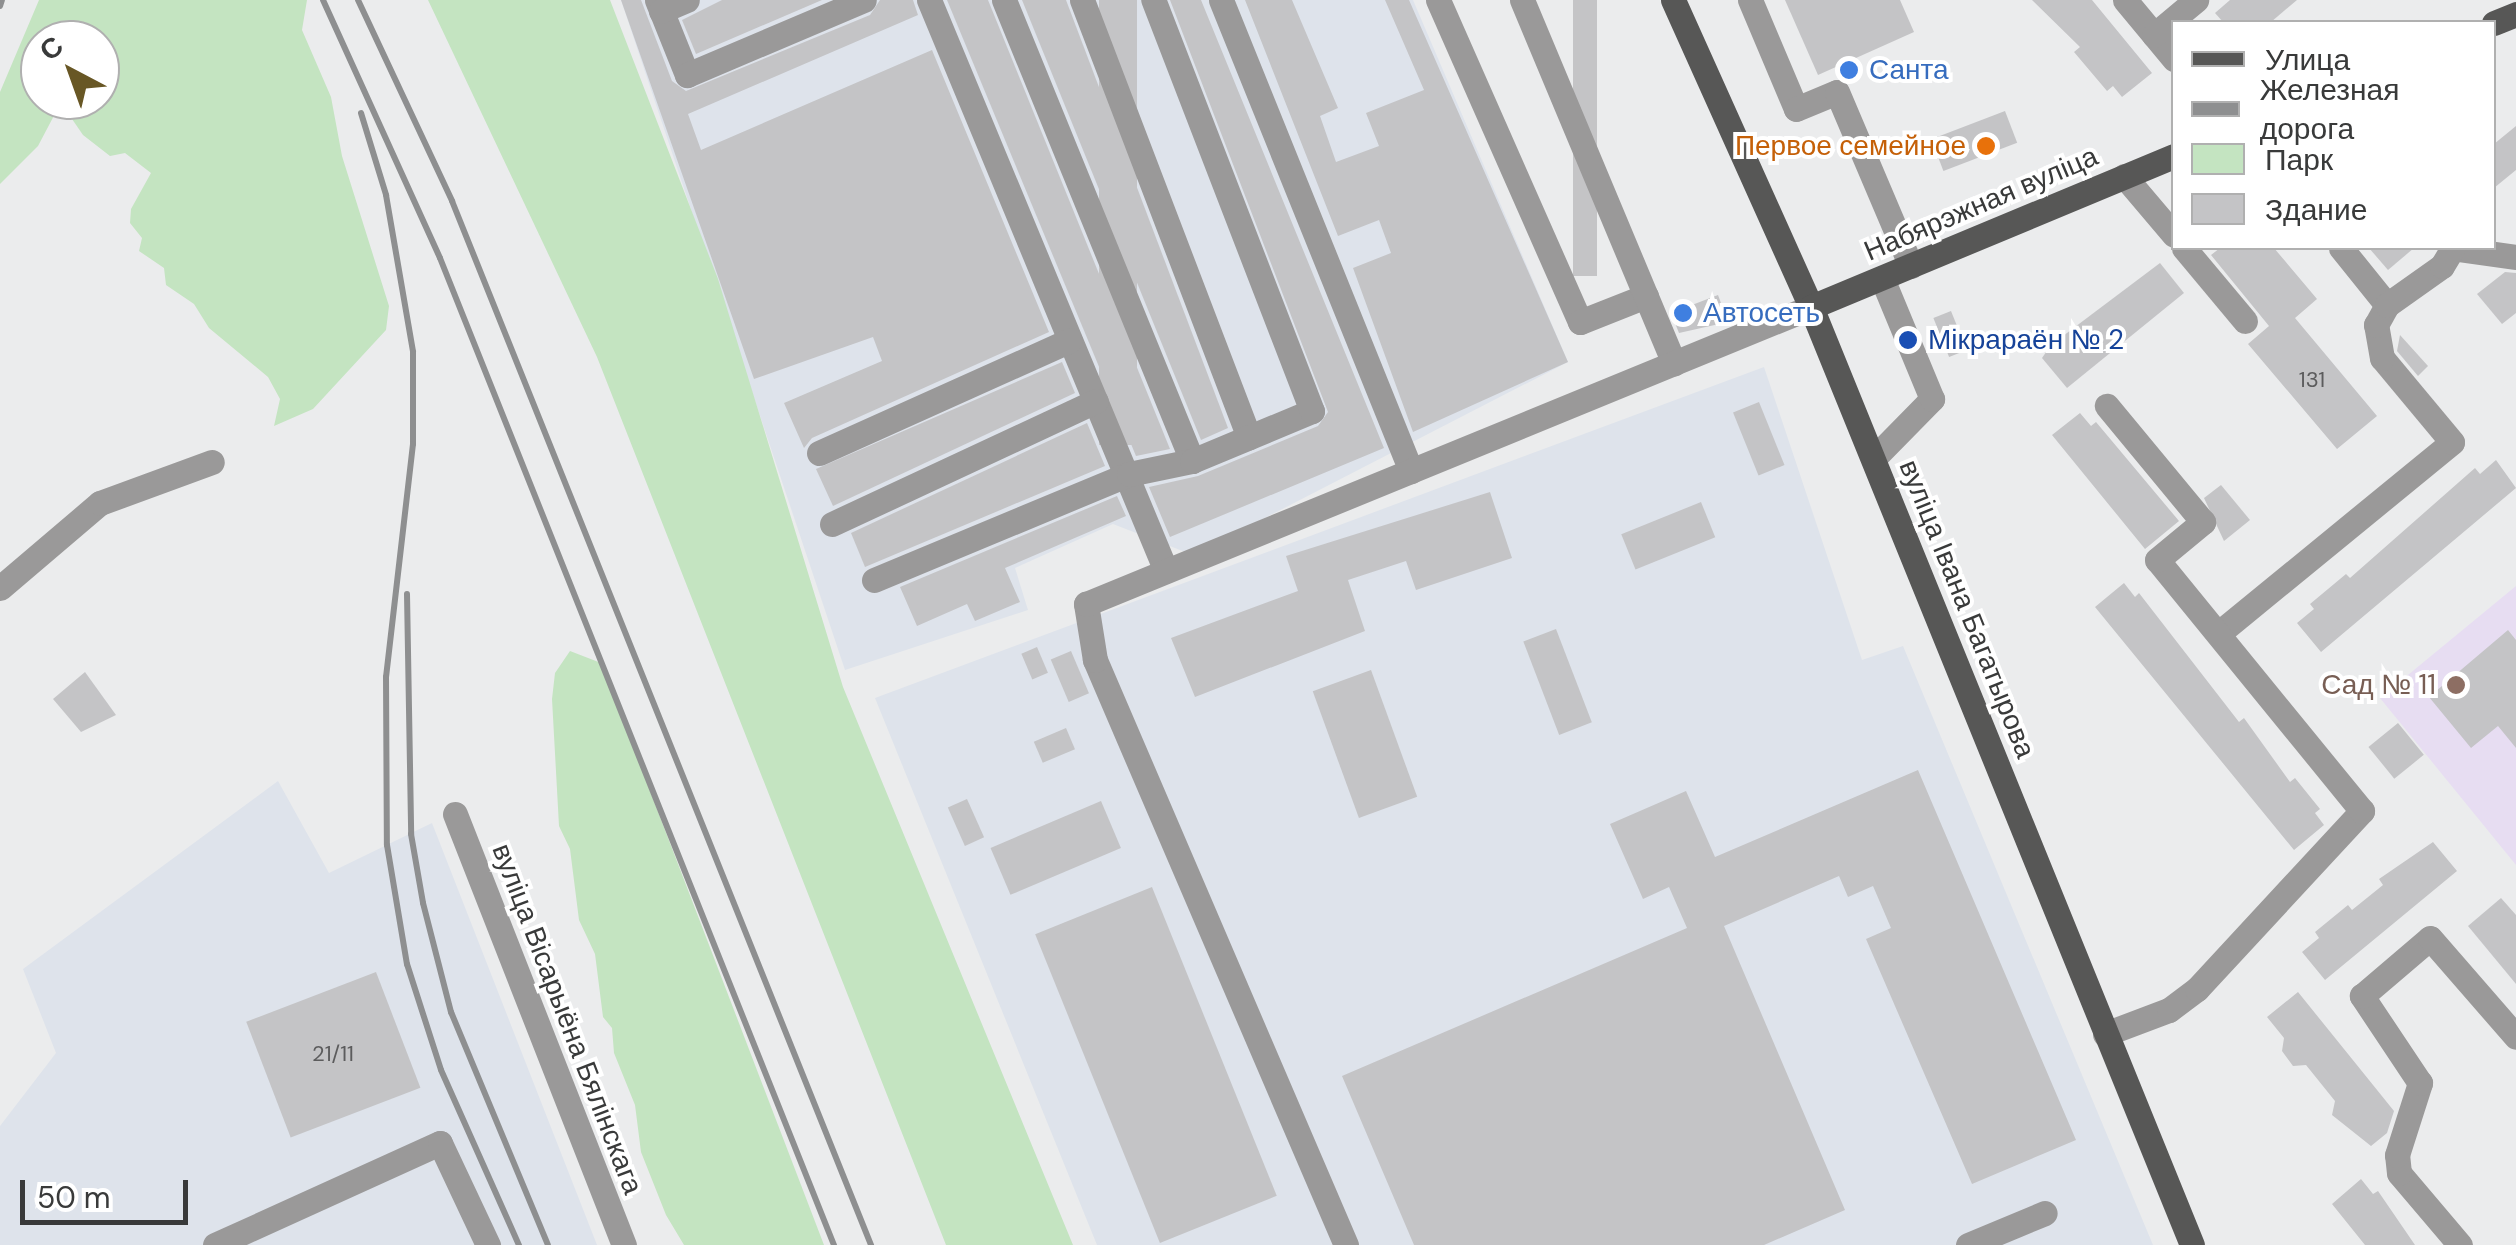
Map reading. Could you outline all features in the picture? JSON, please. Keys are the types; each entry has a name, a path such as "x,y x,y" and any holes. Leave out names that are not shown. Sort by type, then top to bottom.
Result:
{"main road":[{"name":"вуліца Івана Багатырова","path":"1672,0 1811,307 2192,1245"},
{"name":"Набярэжная вуліца","path":"1811,307 2171,157"}],"street":[{"path":"687,0 659,6 687,75 864,0"},
{"path":"930,0 1166,571"},
{"path":"1004,0 1192,461"},
{"path":"1082,0 1249,437"},
{"path":"874,580 1129,474 1192,461 1312,411 1153,0"},
{"path":"1221,0 1411,471"},
{"path":"1438,0 1580,322 1646,296"},
{"path":"1522,0 1674,363"},
{"path":"1750,0 1796,110 1837,92 1911,266"},
{"path":"2125,0 2171,55"},
{"path":"2172,20 2196,0"},
{"path":"2154,35 2171,21"},
{"path":"2124,176 2171,231"},
{"path":"2186,250 2245,321"},
{"path":"2342,250 2387,305"},
{"path":"2219,633 2452,442 2382,358 2376,325 2387,305 2442,266 2451,250"},
{"path":"2468,250 2516,256"},
{"path":"1874,458 1932,399 1882,278"},
{"path":"1346,1245 1095,660 1086,604 1811,307"},
{"path":"819,454 1070,340"},
{"path":"832,524 1096,401"},
{"path":"2106,1034 2168,1010 2197,989 2362,811 2158,560 2203,522 2107,406"},
{"path":"0,588 100,504 212,462"},
{"name":"вуліца Вісарыёна Бялінскага","path":"455,814 624,1245"},
{"path":"2460,1245 2399,1173 2397,1155 2420,1083 2362,996 2430,938 2516,1037"},
{"path":"215,1245 440,1143 488,1245"},
{"path":"1968,1245 2045,1213"}],"shaded area":[{"path":"621,0 1413,0 1568,362 1193,555 1113,524 1015,568 1028,610 845,670"},
{"path":"1764,367 1862,660 1903,646 2153,1245 1097,1245 875,698"},
{"path":"2516,586 2516,865 2380,698"},
{"path":"278,781 329,873 432,823 597,1245 0,1245 0,1126 56,1053 23,969"}],"green space":[{"path":"39,0 307,0 302,30 331,97 342,156 389,306 386,330 313,409 274,426 280,399 268,377 209,328 194,304 166,285 164,268 139,251 142,238 130,223 131,209 151,173 125,153 110,156 83,135 73,120 120,120 120,20 31,20"},
{"path":"428,0 610,0 718,279 843,687 1073,1245 946,1245 597,357"},
{"path":"20,45 20,120 52,120 38,146 0,184 0,92"},
{"path":"570,651 601,663 824,1245 684,1245 666,1215 641,1152 635,1105 614,1053 612,1028 603,1017 595,954 579,920 570,849 559,826 552,699 555,673"}],"building":[{"path":"621,0 641,0 672,81 686,91 870,15 880,0 913,0 918,15 688,114 701,150 932,50 1049,332 812,438 804,448 784,403 882,361 873,337 754,379"},
{"path":"722,0 822,0 696,54 682,20"},
{"path":"947,0 988,0 1170,449 1136,456"},
{"path":"1022,0 1066,0 1228,428 1201,440"},
{"path":"1099,0 1137,0 1137,445 1099,445"},
{"path":"1170,0 1201,0 1384,448 1170,537 1149,487 1198,476 1318,426 1328,412"},
{"path":"1245,0 1292,0 1338,108 1320,116 1336,162 1379,146 1366,113 1424,90 1385,0 1409,0 1568,362 1413,432 1353,268 1391,253 1379,220 1338,236"},
{"path":"1573,0 1597,0 1597,276 1573,276"},
{"path":"1785,0 1900,0 1914,32 1818,75"},
{"path":"2032,0 2092,0 2152,73 2122,97 2113,86 2107,91 2074,52 2080,47"},
{"path":"2230,0 2297,0 2273,20 2221,20 2215,13"},
{"path":"2005,111 2017,143 1943,171 1931,139"},
{"path":"2516,126 2516,170 2496,186 2496,142"},
{"path":"2217,250 2276,250 2317,299 2295,318 2377,416 2337,449 2248,344 2269,326 2211,255"},
{"path":"2371,250 2412,250 2388,270"},
{"path":"2160,263 2184,293 2067,388 2042,358 2051,345"},
{"path":"2505,272 2516,273 2516,313 2502,324 2477,294"},
{"path":"1718,295 1728,322 1679,333 1671,313"},
{"path":"1951,311 1967,350 1949,357 1933,318"},
{"path":"2400,335 2428,366 2418,376 2397,351"},
{"path":"1062,362 1075,393 833,506 816,469"},
{"path":"1759,402 1784,465 1759,476 1733,412"},
{"path":"2080,413 2091,426 2096,422 2179,521 2145,549 2052,435"},
{"path":"1087,423 1105,466 865,567 851,533"},
{"path":"2496,460 2516,488 2321,652 2297,623 2314,609 2310,604 2346,574 2350,578 2475,468 2480,474"},
{"path":"2221,485 2250,520 2224,541 2204,498"},
{"path":"1490,492 1512,558 1416,590 1406,561 1348,580 1365,631 1195,697 1171,638 1298,591 1286,556"},
{"path":"1117,496 1126,516 1005,568 1020,602 975,621 967,604 917,626 900,587"},
{"path":"1701,502 1715,537 1635,569 1621,534"},
{"path":"2124,583 2135,597 2139,593 2239,722 2244,718 2290,782 2295,778 2320,809 2315,813 2324,825 2294,850 2095,607"},
{"path":"1556,629 1592,722 1559,735 1523,642"},
{"name":"Сад № 11","path":"2508,630 2516,640 2516,748 2498,726 2471,748 2429,697"},
{"path":"1037,647 1048,673 1032,679 1021,654"},
{"path":"1071,651 1089,693 1069,702 1051,660"},
{"path":"1371,670 1417,797 1359,818 1313,691"},
{"path":"85,672 116,715 81,732 53,699"},
{"path":"2398,723 2424,755 2394,779 2368,747"},
{"path":"1066,728 1075,749 1043,763 1034,742"},
{"path":"1918,770 2076,1140 1972,1184 1866,939 1891,928 1873,886 1848,897 1839,876 1724,926 1845,1210 1764,1245 1414,1245 1342,1076 1687,928 1669,887 1643,899 1610,824 1686,791 1715,857"},
{"path":"967,799 984,837 965,846 948,808"},
{"path":"1101,801 1121,848 1010,895 991,848"},
{"path":"2433,842 2457,871 2325,980 2302,952 2319,938 2315,932 2348,905 2352,910 2383,885 2379,879"},
{"path":"1152,887 1277,1196 1160,1243 1035,934"},
{"path":"2501,898 2516,915 2516,984 2468,926"},
{"path":"376,972 420,1088 291,1138 246,1022"},
{"path":"2298,992 2394,1111 2387,1133 2371,1146 2332,1115 2335,1101 2306,1065 2293,1066 2282,1051 2284,1038 2267,1017"},
{"path":"2361,1179 2373,1194 2378,1191 2415,1245 2365,1245 2332,1204"}],"railway":[{"path":"0,6 2,0"},
{"path":"323,0 440,258 834,1245"},
{"path":"358,0 452,201 871,1245"},
{"path":"361,113 386,195 413,352 413,444 386,677 387,845 407,964 441,1070 519,1245"},
{"path":"407,594 411,834 423,903 451,1012 548,1245"}],"place":[{"name":"Санта","path":"1849,70"},
{"name":"Первое семейное","path":"1986,146"},
{"name":"Автосеть","path":"1683,313"},
{"name":"Мікрараён № 2","path":"1908,340"},
{"name":"Сад № 11","path":"2456,685"}]}
